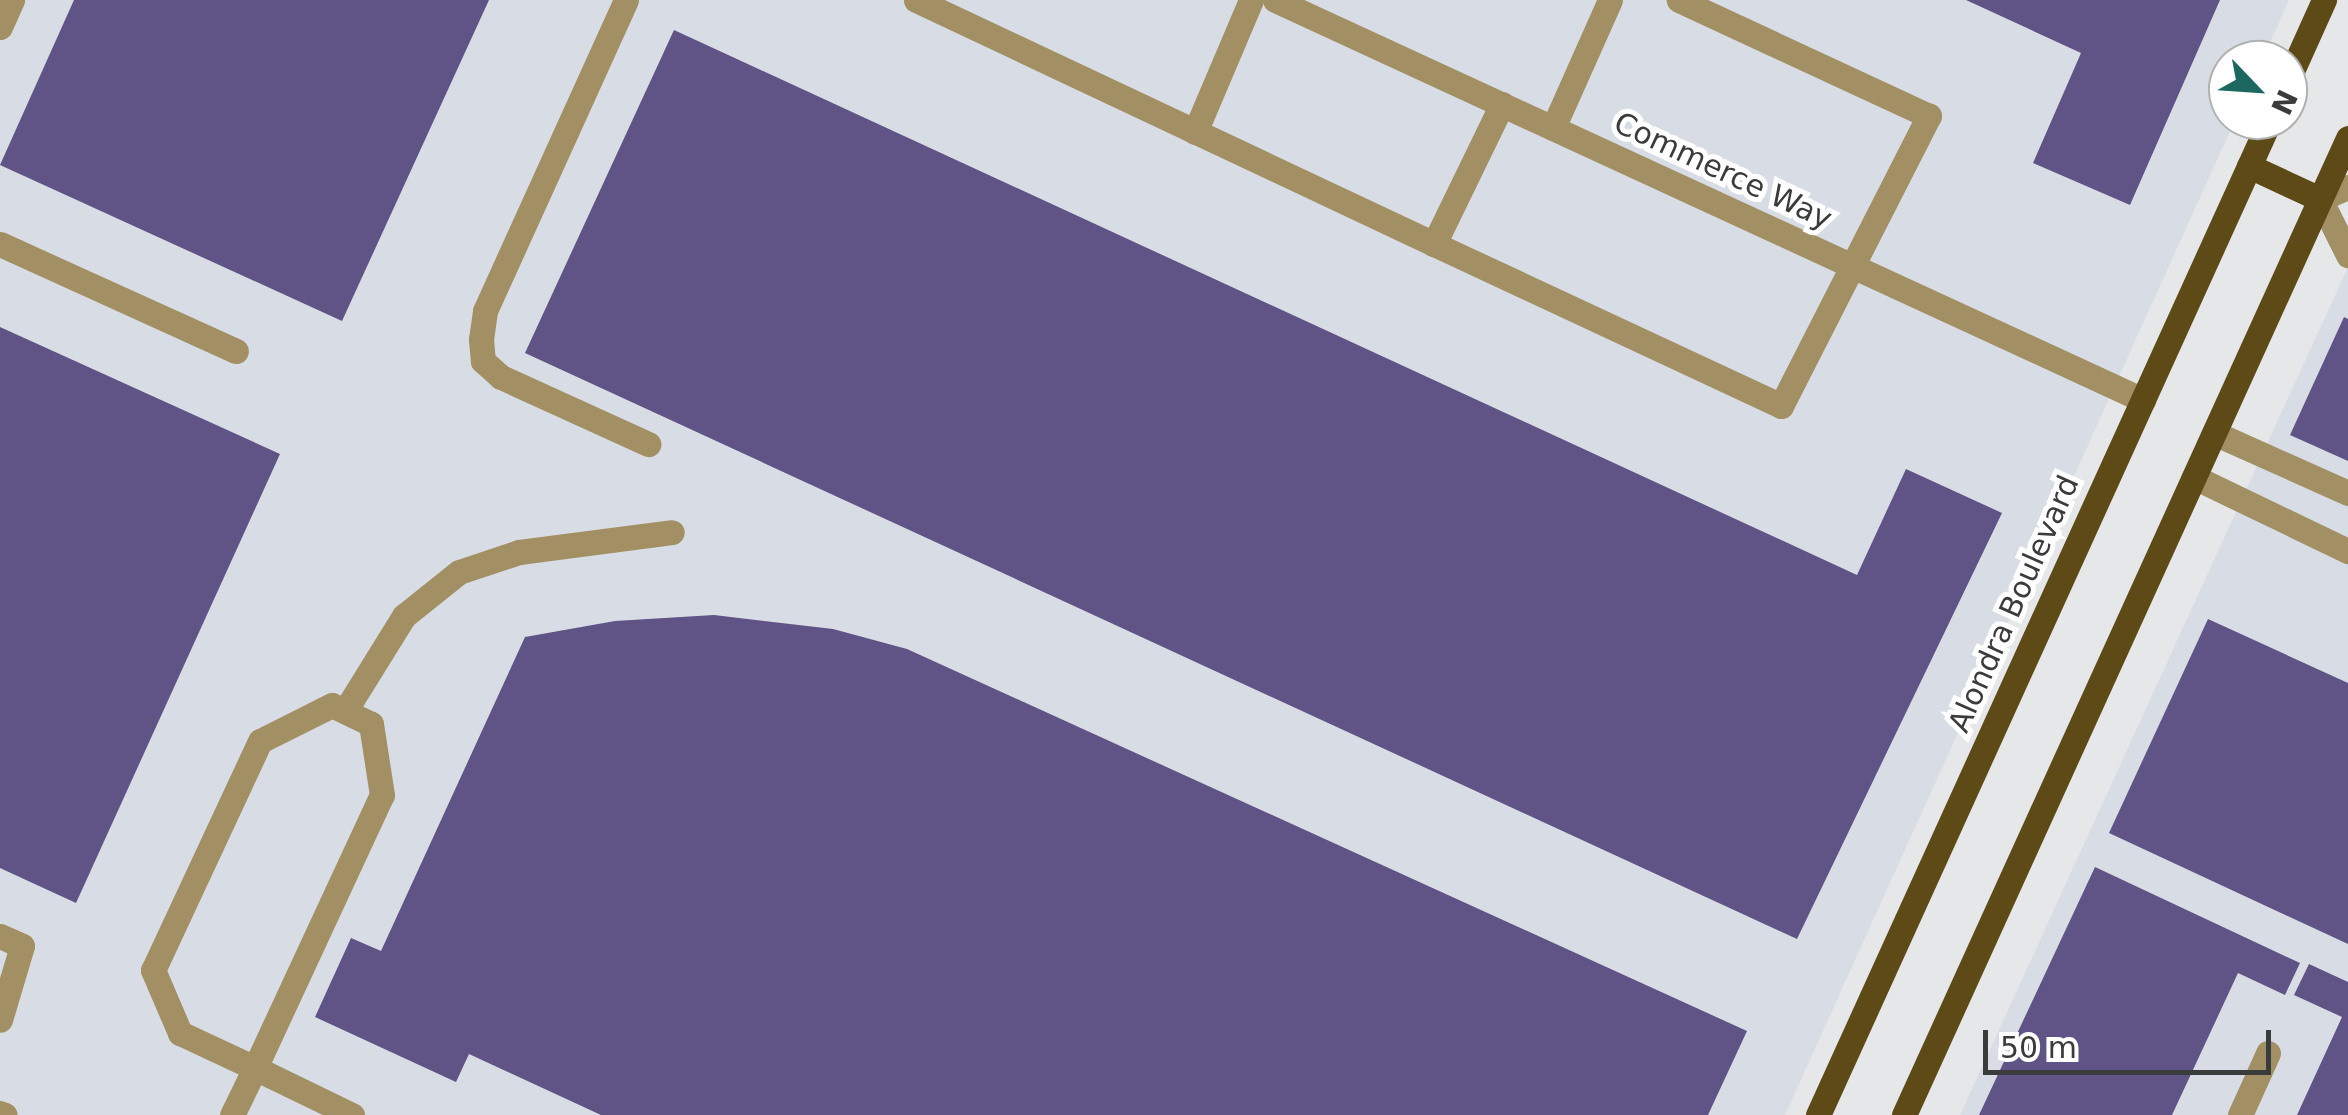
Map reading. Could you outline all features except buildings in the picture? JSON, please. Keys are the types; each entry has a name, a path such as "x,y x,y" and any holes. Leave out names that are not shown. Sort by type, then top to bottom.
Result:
{"main road":[{"path":"2306,40 2324,0"},
{"path":"1904,1115 2348,138"},
{"name":"Alondra Boulevard","path":"1818,1115 2261,140"},
{"path":"2249,166 2320,199"}],"street":[{"path":"0,27 12,0"},
{"path":"626,0 485,311 481,339 483,360 501,377 648,444"},
{"path":"916,0 1781,406 1929,116 1679,0"},
{"path":"1195,132 1252,0"},
{"name":"Commerce Way","path":"1275,0 1327,11 1502,104 2143,400"},
{"path":"1553,128 1610,0"},
{"path":"1434,244 1502,104"},
{"path":"2348,188 2320,199 2348,254"},
{"path":"0,244 236,351"},
{"path":"2214,432 2348,492"},
{"path":"2194,477 2348,551"},
{"path":"345,712 404,616 460,572 519,552 672,532"},
{"path":"232,1115 255,1068 382,795 371,724 332,705 260,741 153,970 180,1033 255,1068 352,1115"},
{"path":"0,936 22,946 0,1020"},
{"path":"2240,1115 2268,1052"}],"shaded area":[{"path":"0,0 2289,0 2271,40 2208,40 2208,140 2226,140 1785,1115 0,1115"},
{"path":"2348,267 2348,1115 1960,1115"}]}
